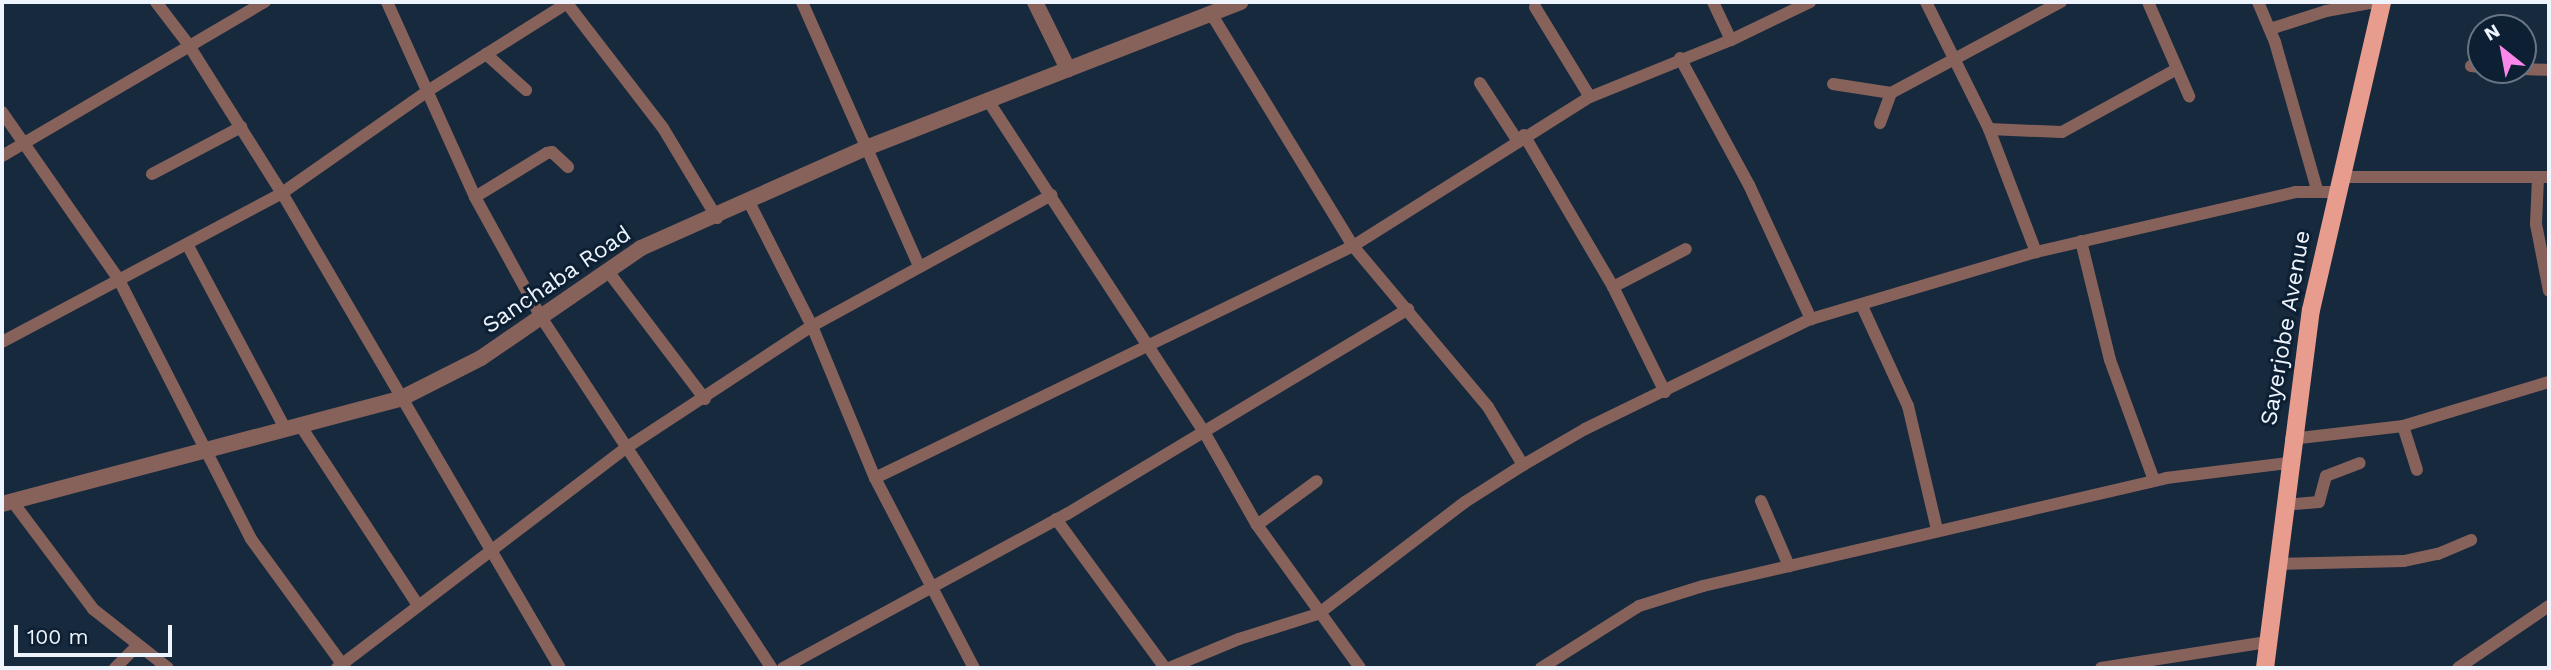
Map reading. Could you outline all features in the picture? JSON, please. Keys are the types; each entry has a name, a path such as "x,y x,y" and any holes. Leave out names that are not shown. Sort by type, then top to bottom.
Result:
{"main road":[{"name":"Sayerjobe Avenue","path":"2265,668 2291,439 2337,185 2382,2"}],"street":[{"path":"156,2 188,44 282,193 488,550 560,668"},
{"path":"2,156 188,44 265,2"},
{"path":"387,2 475,197 541,317 772,668"},
{"path":"2,342 282,193 426,92 567,2 663,128 717,218"},
{"path":"802,2 919,266"},
{"path":"1035,2 1068,69"},
{"name":"Sanchaba Road","path":"7,503 400,398 455,374 641,248 717,218 866,148 1217,9 1241,2"},
{"path":"1713,2 1731,40"},
{"path":"875,478 1353,246 1521,137 1590,97 1680,58 1731,40 1810,2"},
{"path":"1926,2 1989,129 2036,252"},
{"path":"1833,83 1891,93 2060,2"},
{"path":"2148,2 2189,96"},
{"path":"2258,2 2270,29 2317,189"},
{"path":"2270,29 2326,10 2375,2"},
{"path":"1535,7 1590,97"},
{"path":"1217,9 1353,246 1489,407 1523,465"},
{"path":"486,54 526,90"},
{"path":"1680,58 1749,185 1811,319"},
{"path":"1989,129 2062,132 2177,69"},
{"path":"1480,83 1521,137 1613,287 1665,392"},
{"path":"1880,123 1891,93"},
{"path":"987,99 1203,430 1258,525 1318,614 1360,668"},
{"path":"2,113 118,278 251,539 342,667 488,550 626,448 705,399 812,326 1051,195"},
{"path":"152,174 240,127"},
{"path":"475,197 547,153 552,152 568,167"},
{"path":"1056,519 1167,668 1239,639 1318,614 1465,502 1523,465 1584,429 1811,319 2036,252 2337,185 2544,177 2536,223 2549,292"},
{"path":"749,202 812,326 875,478 974,668"},
{"path":"2081,241 2110,360 2154,481"},
{"path":"187,244 292,426 418,605"},
{"path":"1613,287 1686,249"},
{"path":"607,270 705,399"},
{"path":"1862,306 1908,406 1937,530"},
{"path":"783,668 1056,519 1408,309"},
{"path":"2291,439 2403,426 2468,410 2549,382"},
{"path":"2403,426 2417,470"},
{"path":"1541,668 1639,606 1937,530 2154,481 2288,463"},
{"path":"2284,505 2319,502 2326,476 2360,463"},
{"path":"1258,525 1317,481"},
{"path":"1761,501 1789,566"},
{"path":"7,503 93,609 168,668"},
{"path":"2278,564 2403,561 2438,554 2471,540"},
{"path":"2458,668 2549,606"},
{"path":"2101,668 2267,642"},
{"path":"115,668 137,646"}]}
